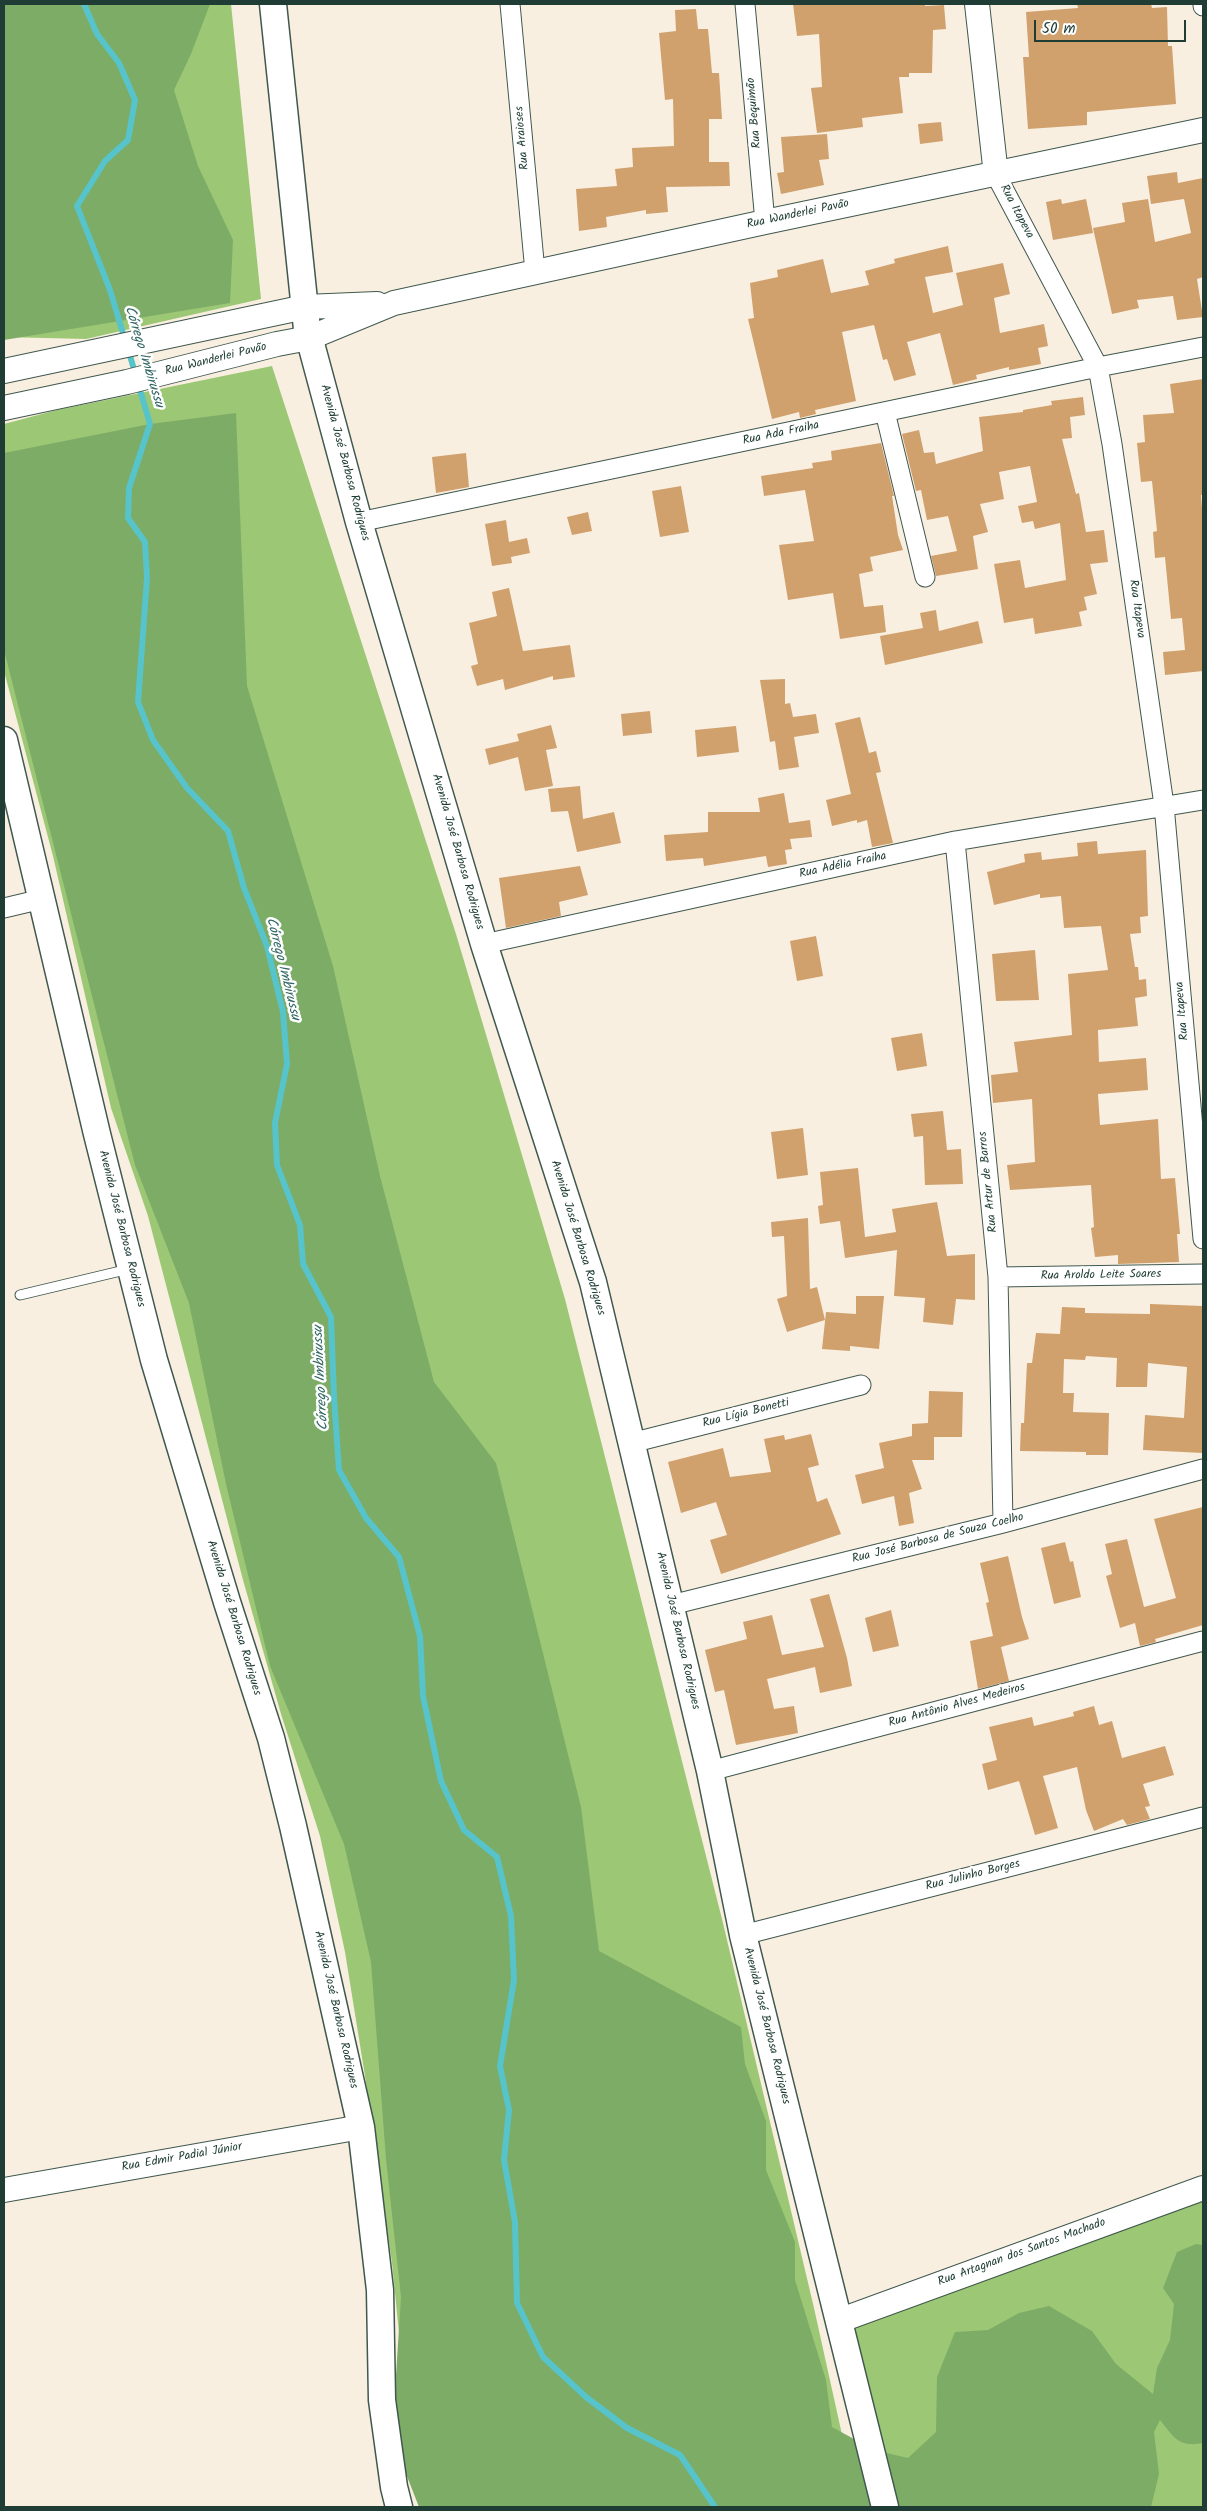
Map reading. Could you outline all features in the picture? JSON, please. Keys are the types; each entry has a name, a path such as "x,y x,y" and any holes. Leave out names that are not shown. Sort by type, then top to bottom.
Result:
{"main road":[{"name":"Avenida José Barbosa Rodrigues","path":"273,4 309,338 359,522 484,944 593,1282 672,1605 710,1771 743,1935 841,2320 886,2507"},
{"name":"Avenida José Barbosa Rodrigues","path":"4,740 154,1360 226,1602 271,1738 293,1826 361,2127 380,2290 382,2400 394,2487 399,2507"}],"street":[{"name":"Rua Araioses","path":"510,4 535,272"},
{"name":"Rua Bequimão","path":"745,4 765,222"},
{"name":"Rua Itapeva","path":"977,4 996,175 1098,367 1112,444 1164,805 1203,1239"},
{"name":"Rua Wanderlei Pavão","path":"4,371 305,307 394,303 765,222 1203,130"},
{"name":"Rua Wanderlei Pavão","path":"4,408 127,382 277,344 309,338 394,303"},
{"name":"Rua Ada Fraiha","path":"359,522 1098,367 1203,347"},
{"path":"885,412 925,577"},
{"name":"Rua Adélia Fraiha","path":"484,944 955,842 1164,805 1203,800"},
{"name":"Rua Artur de Barros","path":"955,842 998,1277 1003,1523"},
{"path":"4,908 42,899"},
{"name":"Rua Aroldo Leite Soares","path":"998,1277 1203,1274"},
{"name":"Rua Lígia Bonetti","path":"631,1443 861,1385"},
{"name":"Rua José Barbosa de Souza Coelho","path":"672,1605 1003,1523 1203,1468"},
{"name":"Rua Antônio Alves Medeiros","path":"710,1771 1203,1641"},
{"name":"Rua Julinho Borges","path":"743,1935 1203,1817"},
{"name":"Rua Edmir Padial Júnior","path":"4,2190 361,2127"},
{"name":"Rua Artagnan dos Santos Machado","path":"841,2320 1203,2188"}],"lane":[{"path":"20,1295 132,1268"}],"green space":[{"path":"4,4 231,4 261,299 86,339 4,337"},
{"path":"4,4 210,4 191,54 174,90 198,166 233,240 230,303 4,340"},
{"path":"272,366 456,934 565,1299 723,1923 814,2308 858,2507 403,2373 392,2263 365,2076 345,1952 320,1836 281,1714 243,1580 148,1216 111,1108 53,856 4,671 4,424 57,410"},
{"path":"236,413 247,686 333,966 380,1176 434,1382 496,1463 581,1807 599,1951 741,2027 745,2064 766,2121 766,2170 795,2242 795,2280 826,2380 832,2427 874,2450 908,2458 936,2432 937,2377 955,2332 988,2330 1019,2313 1049,2306 1092,2331 1116,2364 1153,2394 1157,2368 1170,2340 1174,2304 1163,2288 1177,2252 1196,2244 1203,2245 1203,2443 1188,2444 1182,2442 1173,2436 1160,2420 1154,2432 1159,2474 1151,2507 419,2507 392,2438 401,2297 386,2159 371,1962 344,1844 270,1666 226,1484 189,1303 135,1165 4,650 4,453 150,424"},
{"path":"1203,2188 1203,2507 885,2507 841,2320"}],"building":[{"path":"793,4 944,5 946,29 933,30 932,73 909,73 909,77 899,77 903,113 862,118 863,127 817,133 811,88 822,87 819,34 797,36"},
{"path":"1077,4 1151,4 1152,8 1167,7 1168,46 1172,46 1176,104 1087,112 1087,125 1028,129 1023,57 1029,57 1026,12 1078,8"},
{"path":"696,9 698,29 708,29 712,73 719,73 722,119 709,119 709,162 729,162 730,186 666,187 668,212 646,214 646,210 606,217 607,227 579,231 576,189 617,186 615,169 633,167 632,148 674,146 673,99 665,100 659,33 676,31 675,10"},
{"path":"941,122 943,141 920,144 918,124"},
{"path":"827,134 829,159 819,160 824,185 781,194 777,173 784,172 781,137"},
{"path":"1177,172 1178,183 1203,178 1203,277 1197,279 1203,317 1177,320 1173,296 1137,300 1139,308 1112,314 1093,228 1125,222 1122,203 1148,199 1155,242 1191,233 1184,199 1151,204 1147,176"},
{"path":"1061,199 1062,204 1086,199 1093,233 1053,240 1046,202"},
{"path":"948,246 953,272 925,277 933,313 963,305 956,273 1003,263 1010,294 994,298 1000,333 1044,324 1048,346 1038,348 1041,364 1009,370 1009,367 976,375 977,379 953,385 940,333 907,342 916,375 894,381 887,359 883,360 874,325 842,332 856,401 815,410 816,414 800,418 799,412 772,419 748,319 754,318 750,283 778,277 777,270 823,259 831,293 869,285 865,271 895,263 894,259"},
{"path":"1203,379 1203,495 1201,495 1203,522 1203,671 1165,675 1163,652 1185,650 1182,618 1171,619 1165,557 1155,558 1153,532 1157,531 1152,481 1141,482 1137,443 1145,442 1143,415 1174,413 1170,384"},
{"path":"1083,397 1085,415 1070,417 1072,438 1062,439 1076,494 1079,493 1086,532 1104,530 1108,562 1090,564 1097,594 1084,597 1087,610 1079,612 1082,626 1035,634 1033,618 1004,623 994,564 1020,560 1025,588 1066,580 1060,523 1035,529 1033,521 1022,523 1018,506 1037,502 1030,466 999,472 1004,499 980,504 988,532 973,536 978,569 936,576 931,556 957,551 948,516 927,520 921,490 916,491 902,434 919,430 924,453 934,452 936,464 983,451 979,417 1023,412 1023,410 1052,405 1051,401"},
{"path":"881,443 894,496 892,496 898,535 903,550 870,557 873,571 859,574 864,607 883,605 886,632 840,639 833,593 788,600 779,545 814,541 805,490 764,496 761,476 813,468 812,463 832,460 831,451"},
{"path":"466,453 469,487 436,493 432,457"},
{"path":"681,486 689,532 660,537 652,491"},
{"path":"588,512 592,531 572,535 567,517"},
{"path":"506,520 509,542 527,538 530,553 511,557 512,563 492,566 485,524"},
{"path":"509,588 523,651 570,645 575,677 553,680 553,676 505,690 503,679 477,686 471,666 478,664 469,623 497,616 492,592"},
{"path":"936,610 939,631 978,621 983,643 885,665 880,636 923,628 920,613"},
{"path":"785,679 785,704 790,703 793,717 816,714 819,733 794,737 799,767 779,770 775,741 770,742 760,680"},
{"path":"650,711 652,733 623,736 621,714"},
{"path":"860,717 869,753 876,751 881,772 876,773 893,843 872,847 867,820 857,823 857,820 832,826 826,800 851,794 835,723"},
{"path":"551,725 557,748 546,750 553,786 525,791 518,757 489,765 485,749 519,741 517,734"},
{"path":"736,726 739,752 697,757 695,730"},
{"path":"580,786 583,819 614,812 621,843 577,852 568,811 551,812 548,789"},
{"path":"784,793 789,823 810,820 812,837 790,839 792,849 785,850 787,864 768,867 766,856 704,866 703,858 666,861 664,835 708,832 708,812 760,812 758,798"},
{"path":"1097,841 1098,854 1146,850 1148,916 1140,917 1141,933 1130,934 1135,967 1138,967 1139,980 1146,979 1147,996 1135,998 1138,1026 1098,1030 1099,1062 1146,1058 1148,1090 1098,1094 1100,1125 1158,1119 1161,1179 1175,1178 1180,1234 1177,1234 1179,1262 1118,1264 1118,1255 1095,1257 1091,1228 1094,1227 1091,1185 1010,1190 1007,1165 1035,1162 1032,1099 993,1103 991,1075 1018,1072 1014,1042 1072,1035 1068,974 1108,970 1101,926 1064,928 1061,896 1040,898 1040,894 994,905 987,872 1025,862 1024,854 1041,852 1042,860 1078,856 1077,843"},
{"path":"580,866 588,895 559,902 561,916 506,928 499,878"},
{"path":"816,936 823,976 797,981 790,941"},
{"path":"1035,950 1039,1000 996,1001 992,954"},
{"path":"922,1033 927,1066 897,1071 891,1038"},
{"path":"943,1111 947,1150 961,1149 963,1184 925,1185 923,1136 914,1137 911,1114"},
{"path":"803,1128 808,1175 777,1179 771,1132"},
{"path":"858,1168 865,1237 896,1232 892,1209 937,1202 947,1256 975,1254 975,1300 956,1299 953,1325 923,1322 925,1298 894,1296 897,1250 845,1258 840,1221 820,1224 818,1206 823,1205 820,1172"},
{"path":"808,1218 810,1289 817,1287 825,1320 787,1332 777,1299 787,1296 784,1236 772,1237 771,1222"},
{"path":"856,1296 884,1296 879,1349 850,1346 850,1351 822,1349 826,1312 856,1314"},
{"path":"1150,1304 1203,1306 1203,1453 1143,1450 1145,1415 1184,1418 1187,1367 1148,1363 1147,1387 1116,1387 1117,1358 1086,1356 1085,1360 1064,1359 1063,1393 1074,1393 1073,1412 1109,1413 1108,1455 1086,1455 1086,1452 1020,1451 1021,1423 1024,1423 1027,1363 1032,1363 1036,1333 1060,1334 1062,1307 1085,1308 1085,1313 1150,1314"},
{"path":"929,1391 963,1392 962,1437 934,1437 934,1460 912,1460 922,1489 909,1493 914,1523 899,1526 894,1496 862,1504 855,1475 884,1468 879,1443 912,1436 912,1424 928,1423"},
{"path":"811,1434 819,1465 808,1468 817,1502 827,1498 841,1534 721,1574 710,1540 727,1535 716,1502 681,1513 668,1462 723,1448 730,1477 771,1472 764,1439 784,1435 785,1440"},
{"path":"1203,1507 1203,1625 1155,1639 1156,1642 1140,1646 1135,1623 1120,1628 1106,1576 1112,1574 1105,1544 1127,1539 1144,1607 1176,1598 1154,1519"},
{"path":"1065,1542 1070,1562 1073,1561 1081,1597 1054,1604 1041,1548"},
{"path":"1008,1556 1029,1639 1001,1647 1009,1681 978,1689 970,1641 993,1636 986,1603 989,1602 980,1563"},
{"path":"829,1594 847,1658 852,1686 820,1693 815,1667 767,1679 774,1709 794,1706 798,1733 736,1745 724,1690 715,1692 705,1650 747,1639 743,1622 772,1615 782,1655 824,1647 810,1599"},
{"path":"891,1610 899,1646 873,1652 865,1618"},
{"path":"1094,1706 1099,1725 1112,1721 1122,1758 1165,1746 1174,1775 1143,1784 1150,1806 1145,1807 1150,1819 1127,1825 1123,1819 1094,1831 1086,1810 1077,1767 1043,1776 1058,1828 1035,1835 1019,1781 988,1790 982,1764 997,1760 989,1727 1032,1717 1034,1726 1074,1716 1073,1712"}],"waterway":[{"name":"Córrego Imbirussu","path":"84,4 97,34 119,63 135,100 128,140 105,161 77,206 110,290 125,340"},
{"name":"Córrego Imbirussu","path":"128,349 150,424 129,488 128,518 145,542 147,578 138,702 153,740 187,788 228,831 244,888 267,946 283,1012 287,1064 275,1123 277,1165 300,1225 303,1264 331,1317 339,1470 366,1518 399,1557 420,1636 423,1696 441,1781 464,1830 497,1857 511,1916 514,1980 500,2066 509,2110 504,2160 515,2222 517,2303 543,2357 586,2397 627,2428 680,2455 715,2507"}]}
